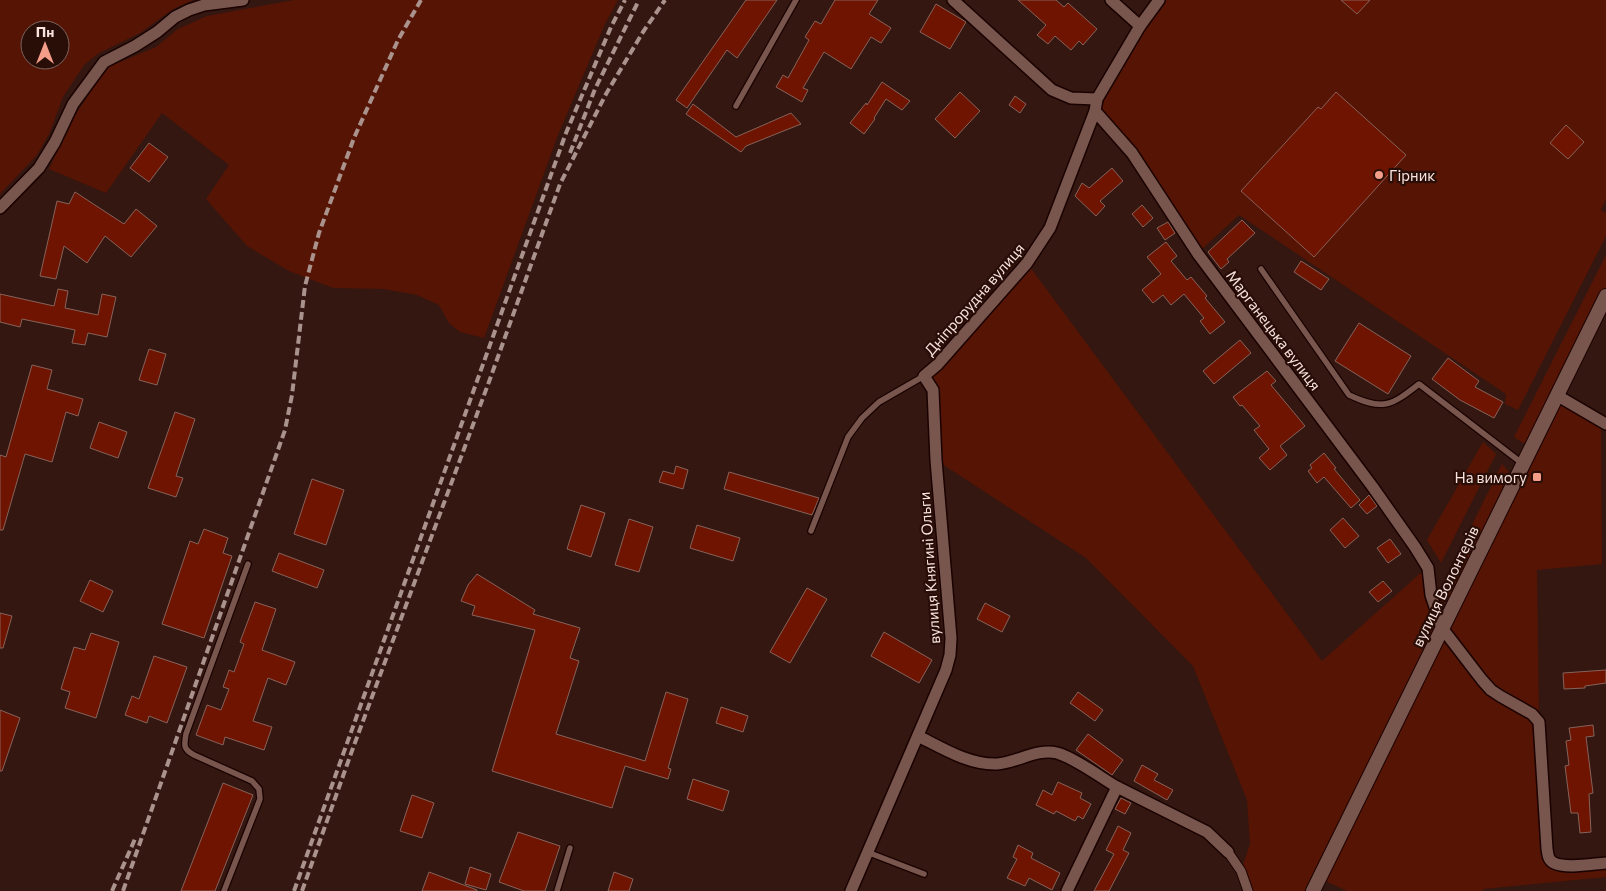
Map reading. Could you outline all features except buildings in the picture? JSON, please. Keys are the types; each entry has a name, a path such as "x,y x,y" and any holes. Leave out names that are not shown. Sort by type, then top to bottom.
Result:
{"street":[{"path":"0,208 40,168 73,104 104,62 135,46 157,32 175,17 189,10 243,0"},
{"path":"953,0 1052,90 1071,98 1097,99"},
{"path":"1111,0 1140,26"},
{"name":"Дніпрорудна вулиця","path":"924,376 937,366 1027,263 1050,228 1095,111 1097,99 1140,26 1159,0"},
{"name":"Марганецька вулиця","path":"1095,111 1132,153 1198,254 1372,486 1428,568 1431,595 1442,628"},
{"name":"вулиця Волонтерів","path":"1313,891 1604,305"},
{"name":"вулиця Княгині Ольги","path":"851,891 946,670 950,655 951,638 936,460 933,390 924,376"},
{"path":"1558,396 1606,424"},
{"path":"1442,628 1491,690 1532,714 1539,722 1548,858 1554,863 1572,865 1606,864"},
{"path":"918,736 953,753 978,762 997,764 1040,753 1055,752 1066,756 1116,787 1207,832 1228,852 1241,871 1248,891"},
{"path":"1066,891 1116,787"}],"lane":[{"path":"736,106 796,0"},
{"path":"1261,269 1349,395 1366,403 1384,405 1400,399 1420,384 1524,464"},
{"path":"811,531 848,437 862,418 879,402 924,376"},
{"path":"224,891 260,799 259,789 252,781 187,751 184,744 248,564"},
{"path":"557,891 570,848"},
{"path":"868,852 924,874"}],"shaded area":[{"path":"0,0 193,0 173,9 140,33 99,53 84,65 63,97 49,134 37,155 0,194"},
{"path":"294,0 618,0 605,24 558,135 484,338 460,332 449,323 439,305 417,295 384,289 333,288 289,271 247,246 206,199 229,165 162,113 106,193 49,169 74,117 106,68 156,47 178,29 207,16"},
{"name":"Гірник","path":"1165,0 1606,0 1606,199 1601,210 1606,213 1606,236 1518,410 1505,404 1506,394 1239,215 1202,249 1137,151 1101,110 1103,95 1143,29"},
{"path":"1606,255 1606,290 1527,443 1523,443 1514,437"},
{"path":"1027,263 1322,661 1424,570 1442,627 1558,396 1601,422 1602,564 1537,570 1539,722 1554,863 1606,863 1606,877 1484,889 1482,891 1347,891 1319,878 1313,891 1248,891 1241,871 1250,844 1247,800 1193,666 1086,558 936,460 933,390 924,376"},
{"path":"1483,442 1496,454 1441,563 1427,540"},
{"path":"1502,464 1511,477 1448,603 1442,602 1438,594"}],"railway":[{"path":"123,891 285,430 292,395 305,286 319,233 354,138 398,40 421,0"},
{"path":"294,891 566,133 611,27 625,0"},
{"path":"570,153 595,89 639,0"},
{"path":"302,891 560,184 606,94 643,32 665,0"},
{"path":"112,891 135,839"}],"place":[{"name":"Гірник","path":"1379,175"},
{"name":"На вимогу","path":"1537,477"}]}
